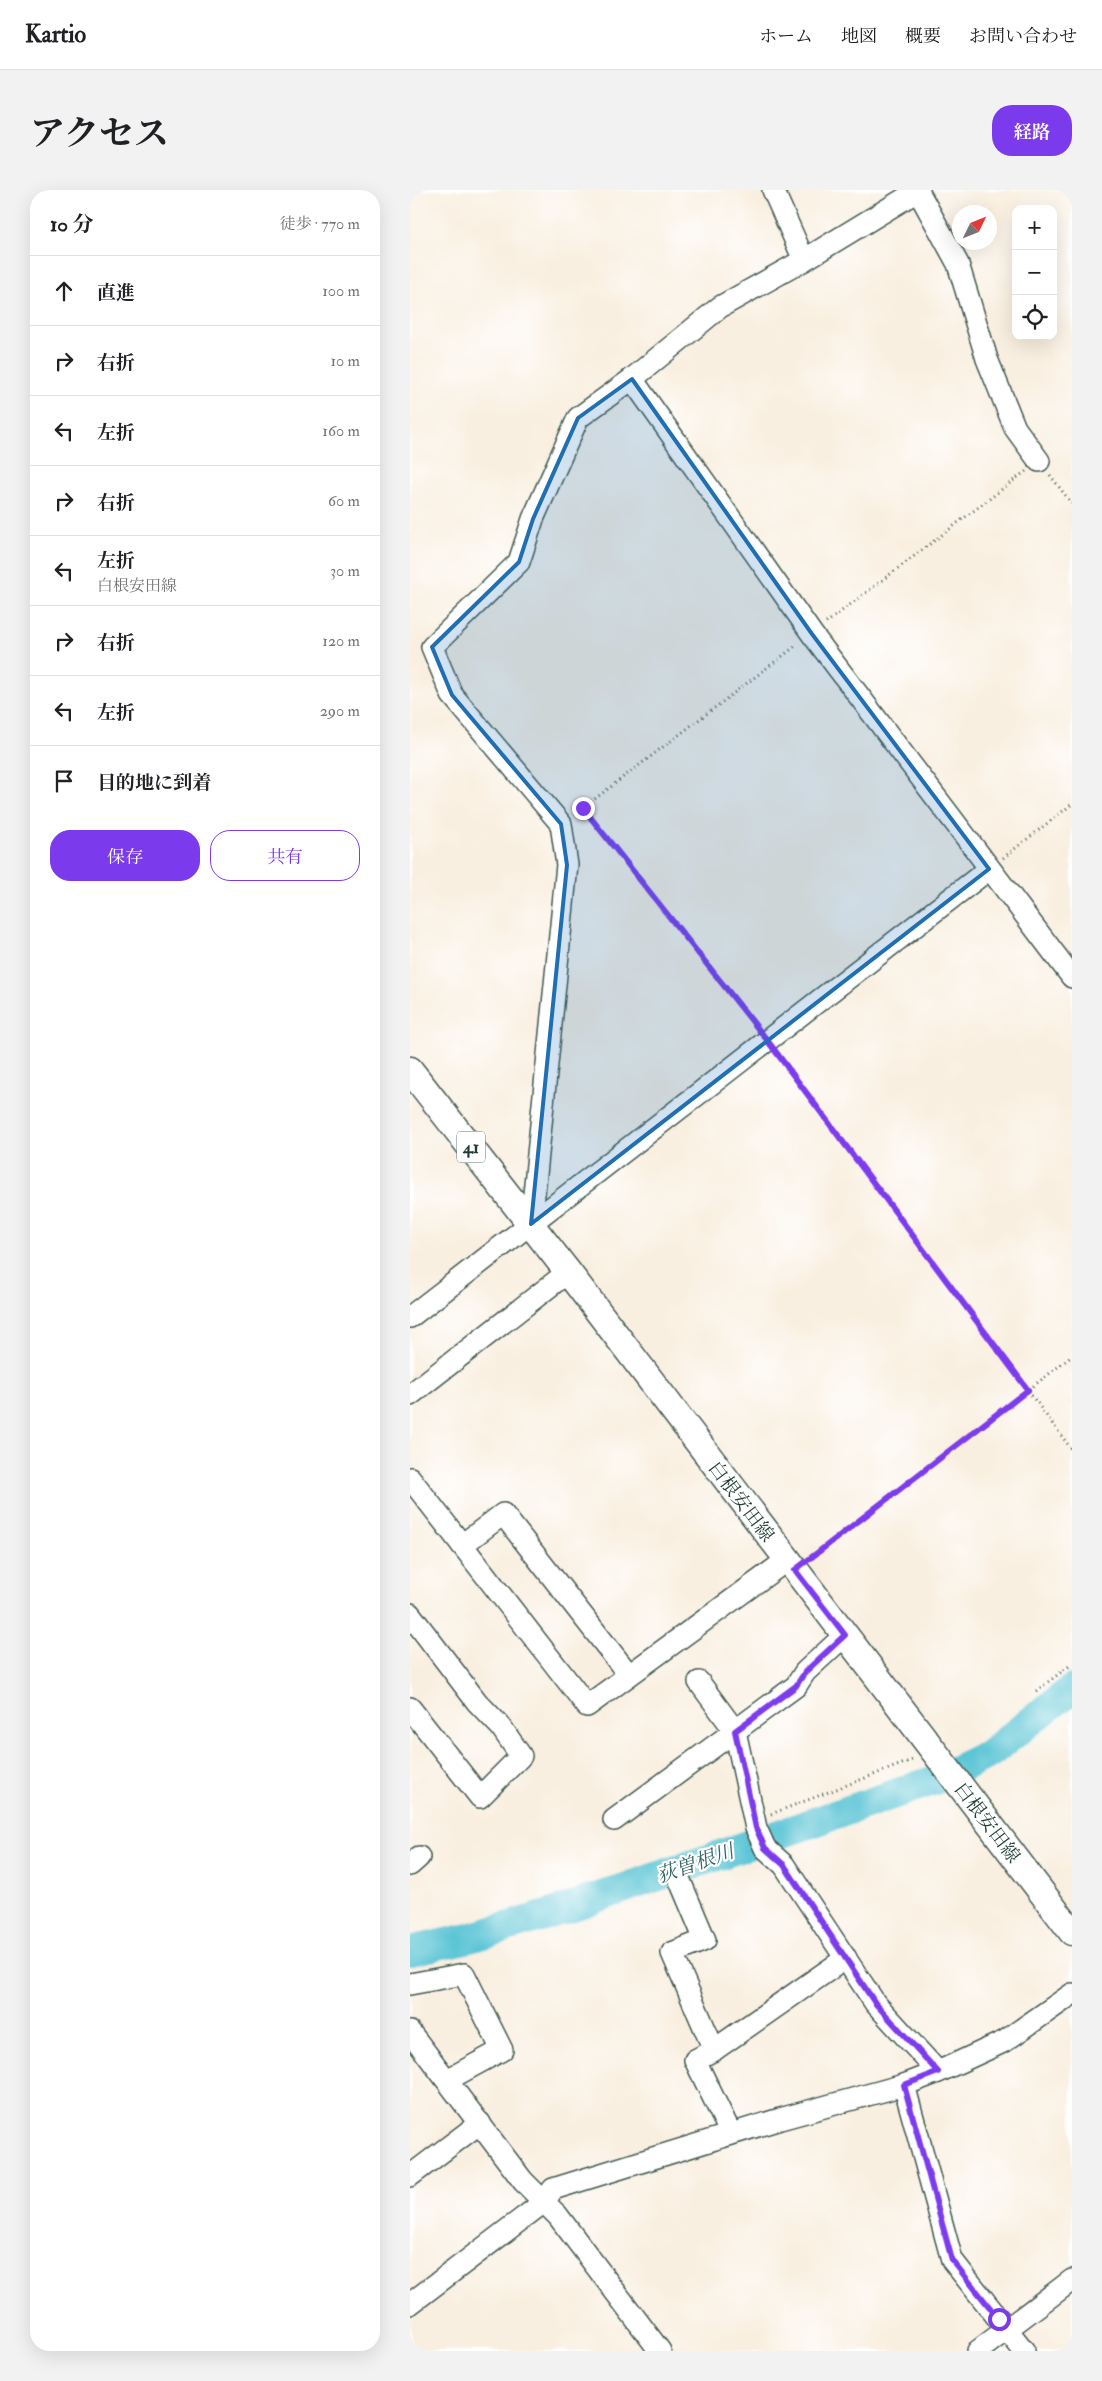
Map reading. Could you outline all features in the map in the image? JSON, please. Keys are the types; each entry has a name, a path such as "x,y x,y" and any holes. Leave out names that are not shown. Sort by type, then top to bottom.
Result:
{"main road":[{"name":"白根安田線","path":"410,1070 568,1272 1072,1932"}],"street":[{"path":"773,190 804,260"},
{"path":"531,1224 567,866 561,824 452,695 432,647 519,562 533,518 578,418 632,380 720,307 804,260 918,190 958,264 988,359 1015,428 1039,461"},
{"path":"632,380 812,634 1072,977"},
{"path":"410,1316 989,869"},
{"path":"410,1394 568,1272"},
{"path":"410,1478 587,1706 629,1675 791,1565"},
{"path":"462,1545 503,1514 629,1675"},
{"path":"410,1614 477,1702 501,1727 521,1756 480,1797 410,1708"},
{"path":"614,1820 796,1686 805,1672 845,1635"},
{"path":"699,1682 735,1731 754,1824 765,1848 784,1865 875,2003 938,2072"},
{"path":"680,1881 705,1940 672,1953 714,2050"},
{"path":"731,2134 695,2060 714,2050 846,1958"},
{"path":"410,1984 464,1974 502,2050 447,2080"},
{"path":"410,2304 544,2202 553,2189 731,2134 904,2085 938,2072 1005,2041 1072,1994"},
{"path":"410,2032 418,2057 447,2080 523,2180 558,2216 660,2351"},
{"path":"904,2085 952,2260 1024,2351"},
{"path":"410,2176 480,2123"},
{"path":"978,2351 1072,2280"}],"path":[{"path":"1072,504 1039,461 583,808 767,1040 1072,1450"},
{"path":"989,869 1072,804"},
{"path":"791,1565 1072,1356"},
{"path":"1036,1691 1072,1664"},
{"path":"754,1824 934,1752"}],"highlighted area":[{"path":"632,379 812,634 989,869 531,1224 567,865 561,824 452,695 432,647 519,562 533,519 578,418"}],"waterway":[{"name":"荻曽根川","path":"410,1951 469,1938 547,1915 935,1780 989,1754 1072,1689"}],"route":[{"path":"583,808 767,1040 1028,1390 795,1570 845,1635 805,1672 796,1686 735,1731 753,1820 765,1848 784,1865 875,2003 938,2072 904,2085 952,2260 999,2319"}]}
